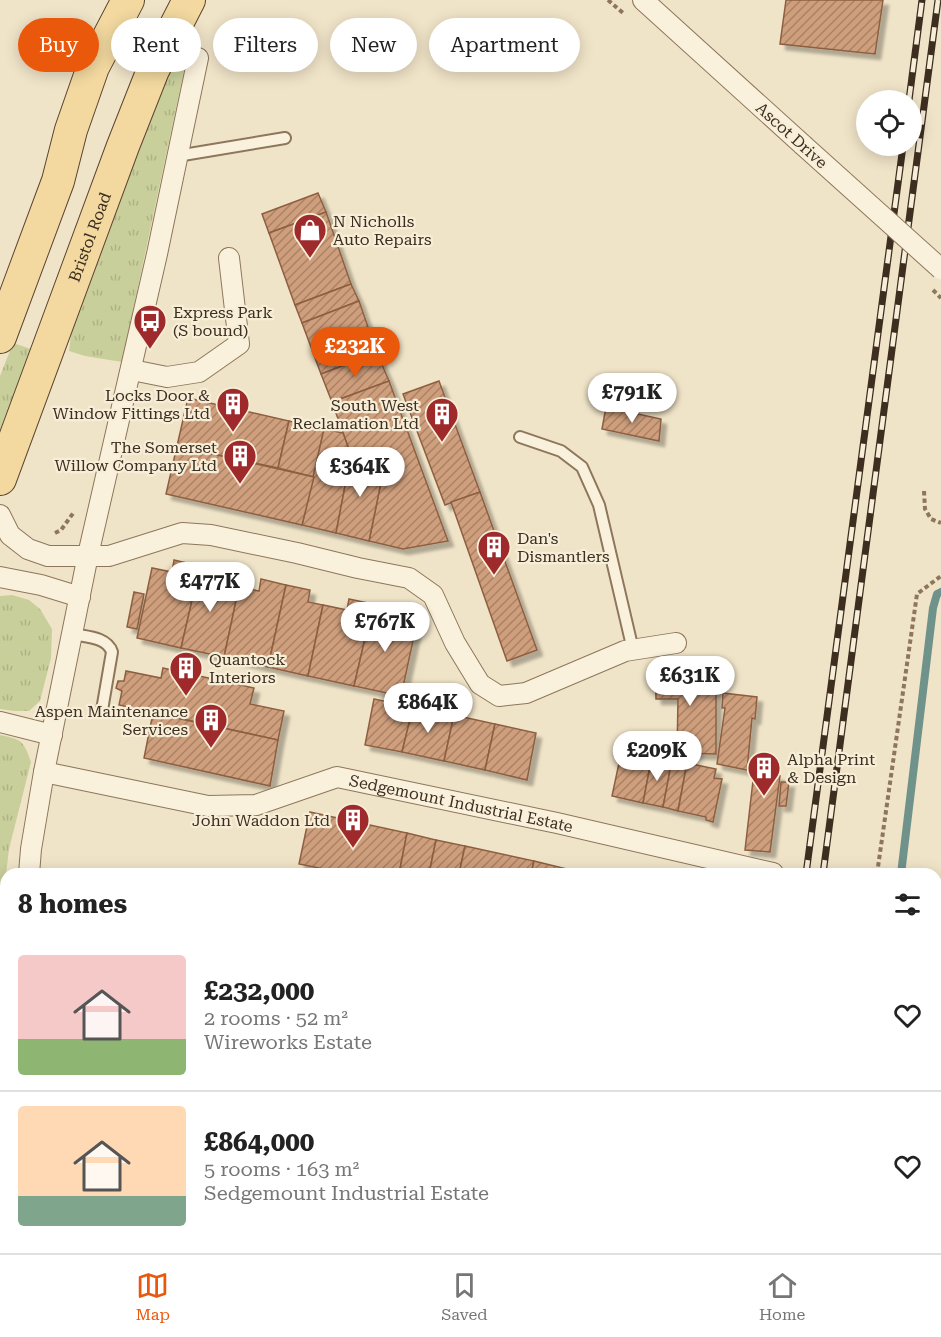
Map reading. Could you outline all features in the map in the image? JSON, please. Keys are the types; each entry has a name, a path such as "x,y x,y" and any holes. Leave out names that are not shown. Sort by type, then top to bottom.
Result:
{"main road":[{"path":"0,337 58,182 93,67 128,0"},
{"name":"Bristol Road","path":"0,478 153,70 189,0"}],"street":[{"name":"Ascot Drive","path":"643,0 941,268"},
{"path":"29,868 44,772 88,555 132,370 195,72"},
{"path":"132,370 167,377 199,372 239,344 229,258"},
{"path":"0,515 10,535 28,549 48,556 109,556 182,533 211,535 410,578 433,596 455,643 480,684 499,696 526,693 625,651 676,643"},
{"path":"0,577 41,585 80,597"},
{"path":"0,722 52,735"},
{"name":"Sedgemount Industrial Estate","path":"44,772 208,806 256,805 337,777 557,823 751,868"}],"lane":[{"path":"177,156 285,138"},
{"path":"520,437 561,450 582,467 598,505 633,650"},
{"path":"73,634 105,641 110,645 112,652 102,710"}],"path":[{"path":"924,491 925,509 931,519 941,523"},
{"path":"53,534 61,530 79,506"},
{"path":"878,868 917,594 941,576"}],"green space":[{"path":"168,72 184,72 122,362 69,351 74,311"},
{"path":"13,343 31,349 0,431 0,376"},
{"path":"12,595 29,600 40,609 52,629 51,658 40,701 29,711 0,709 0,596"},
{"path":"0,735 21,742 31,762 9,849 7,868 0,868"}],"building":[{"path":"786,0 883,0 875,54 780,44"},
{"path":"318,193 326,212 269,233 262,214"},
{"name":"N Nicholls Auto Repairs","path":"326,212 351,284 295,305 269,233"},
{"path":"351,284 359,301 302,323 295,305"},
{"path":"359,301 377,353 321,374 302,323"},
{"path":"377,353 389,381 332,402 321,374"},
{"path":"389,381 448,541 403,549 369,541 385,463 351,455 332,402"},
{"name":"South West Reclamation Ltd","path":"439,381 480,492 445,505 403,394"},
{"name":"Locks Door & Window Fittings Ltd","path":"188,398 289,421 278,468 177,446"},
{"path":"606,407 661,419 659,441 602,429"},
{"path":"289,421 324,429 314,477 278,468"},
{"path":"324,429 343,433 351,455 336,533 302,525"},
{"name":"The Somerset Willow Company Ltd","path":"177,446 314,477 302,525 166,494"},
{"path":"351,455 385,463 369,541 336,533"},
{"name":"Dan's Dismantlers","path":"480,492 537,650 507,661 451,502"},
{"path":"174,560 200,566 181,648 137,638 152,568 172,572"},
{"path":"200,566 227,571 224,584 239,587 224,657 181,648"},
{"path":"261,579 286,585 268,667 224,657 239,587 259,591"},
{"path":"286,585 310,590 308,602 323,605 308,676 268,667"},
{"path":"134,592 144,594 137,629 127,627"},
{"path":"349,599 373,604 354,686 308,676 323,605 347,610"},
{"path":"373,604 397,610 395,622 416,627 401,696 354,686"},
{"path":"655,663 682,664 683,675 716,676 716,754 677,753 678,699 656,699"},
{"name":"Quantock Interiors","path":"163,668 254,688 250,704 284,711 278,740 119,705 122,691 116,688 118,681 124,681 126,671 161,678"},
{"path":"723,693 757,697 755,719 752,718 747,770 717,764 725,708 722,708"},
{"path":"374,699 413,707 402,752 365,745"},
{"path":"413,707 454,715 444,761 402,752"},
{"name":"Aspen Maintenance Services","path":"153,713 278,740 270,786 144,758"},
{"path":"454,715 495,724 485,770 444,761"},
{"path":"495,724 536,733 527,780 485,770"},
{"path":"622,749 652,756 643,803 612,796"},
{"path":"652,756 672,760 663,807 643,803"},
{"path":"672,760 687,763 678,811 663,807"},
{"path":"687,763 716,769 714,778 722,779 713,822 706,820 706,817 678,811"},
{"name":"Alpha Print & Design","path":"754,772 780,776 770,852 745,850"},
{"path":"781,782 789,782 786,806 779,806"},
{"name":"John Waddon Ltd","path":"310,812 407,833 400,868 319,868 299,864"},
{"path":"407,833 436,840 430,868 400,868"},
{"path":"436,840 465,846 460,868 430,868"},
{"path":"465,846 534,861 532,868 460,868"},
{"path":"534,861 563,868 532,868"}],"waterway":[{"path":"902,868 933,608 937,594 941,592"}],"railway":[{"path":"910,90 922,0"},
{"path":"824,868 938,0"},
{"path":"807,868 902,156"}],"place":[{"name":"N Nicholls Auto Repairs","path":"310,259"},
{"name":"Express Park (S bound)","path":"150,350"},
{"name":"Locks Door & Window Fittings Ltd","path":"233,433"},
{"name":"South West Reclamation Ltd","path":"442,443"},
{"name":"The Somerset Willow Company Ltd","path":"240,485"},
{"name":"Dan's Dismantlers","path":"494,576"},
{"name":"Quantock Interiors","path":"186,697"},
{"name":"Aspen Maintenance Services","path":"211,749"},
{"name":"Alpha Print & Design","path":"764,797"},
{"name":"John Waddon Ltd","path":"353,849"}]}
